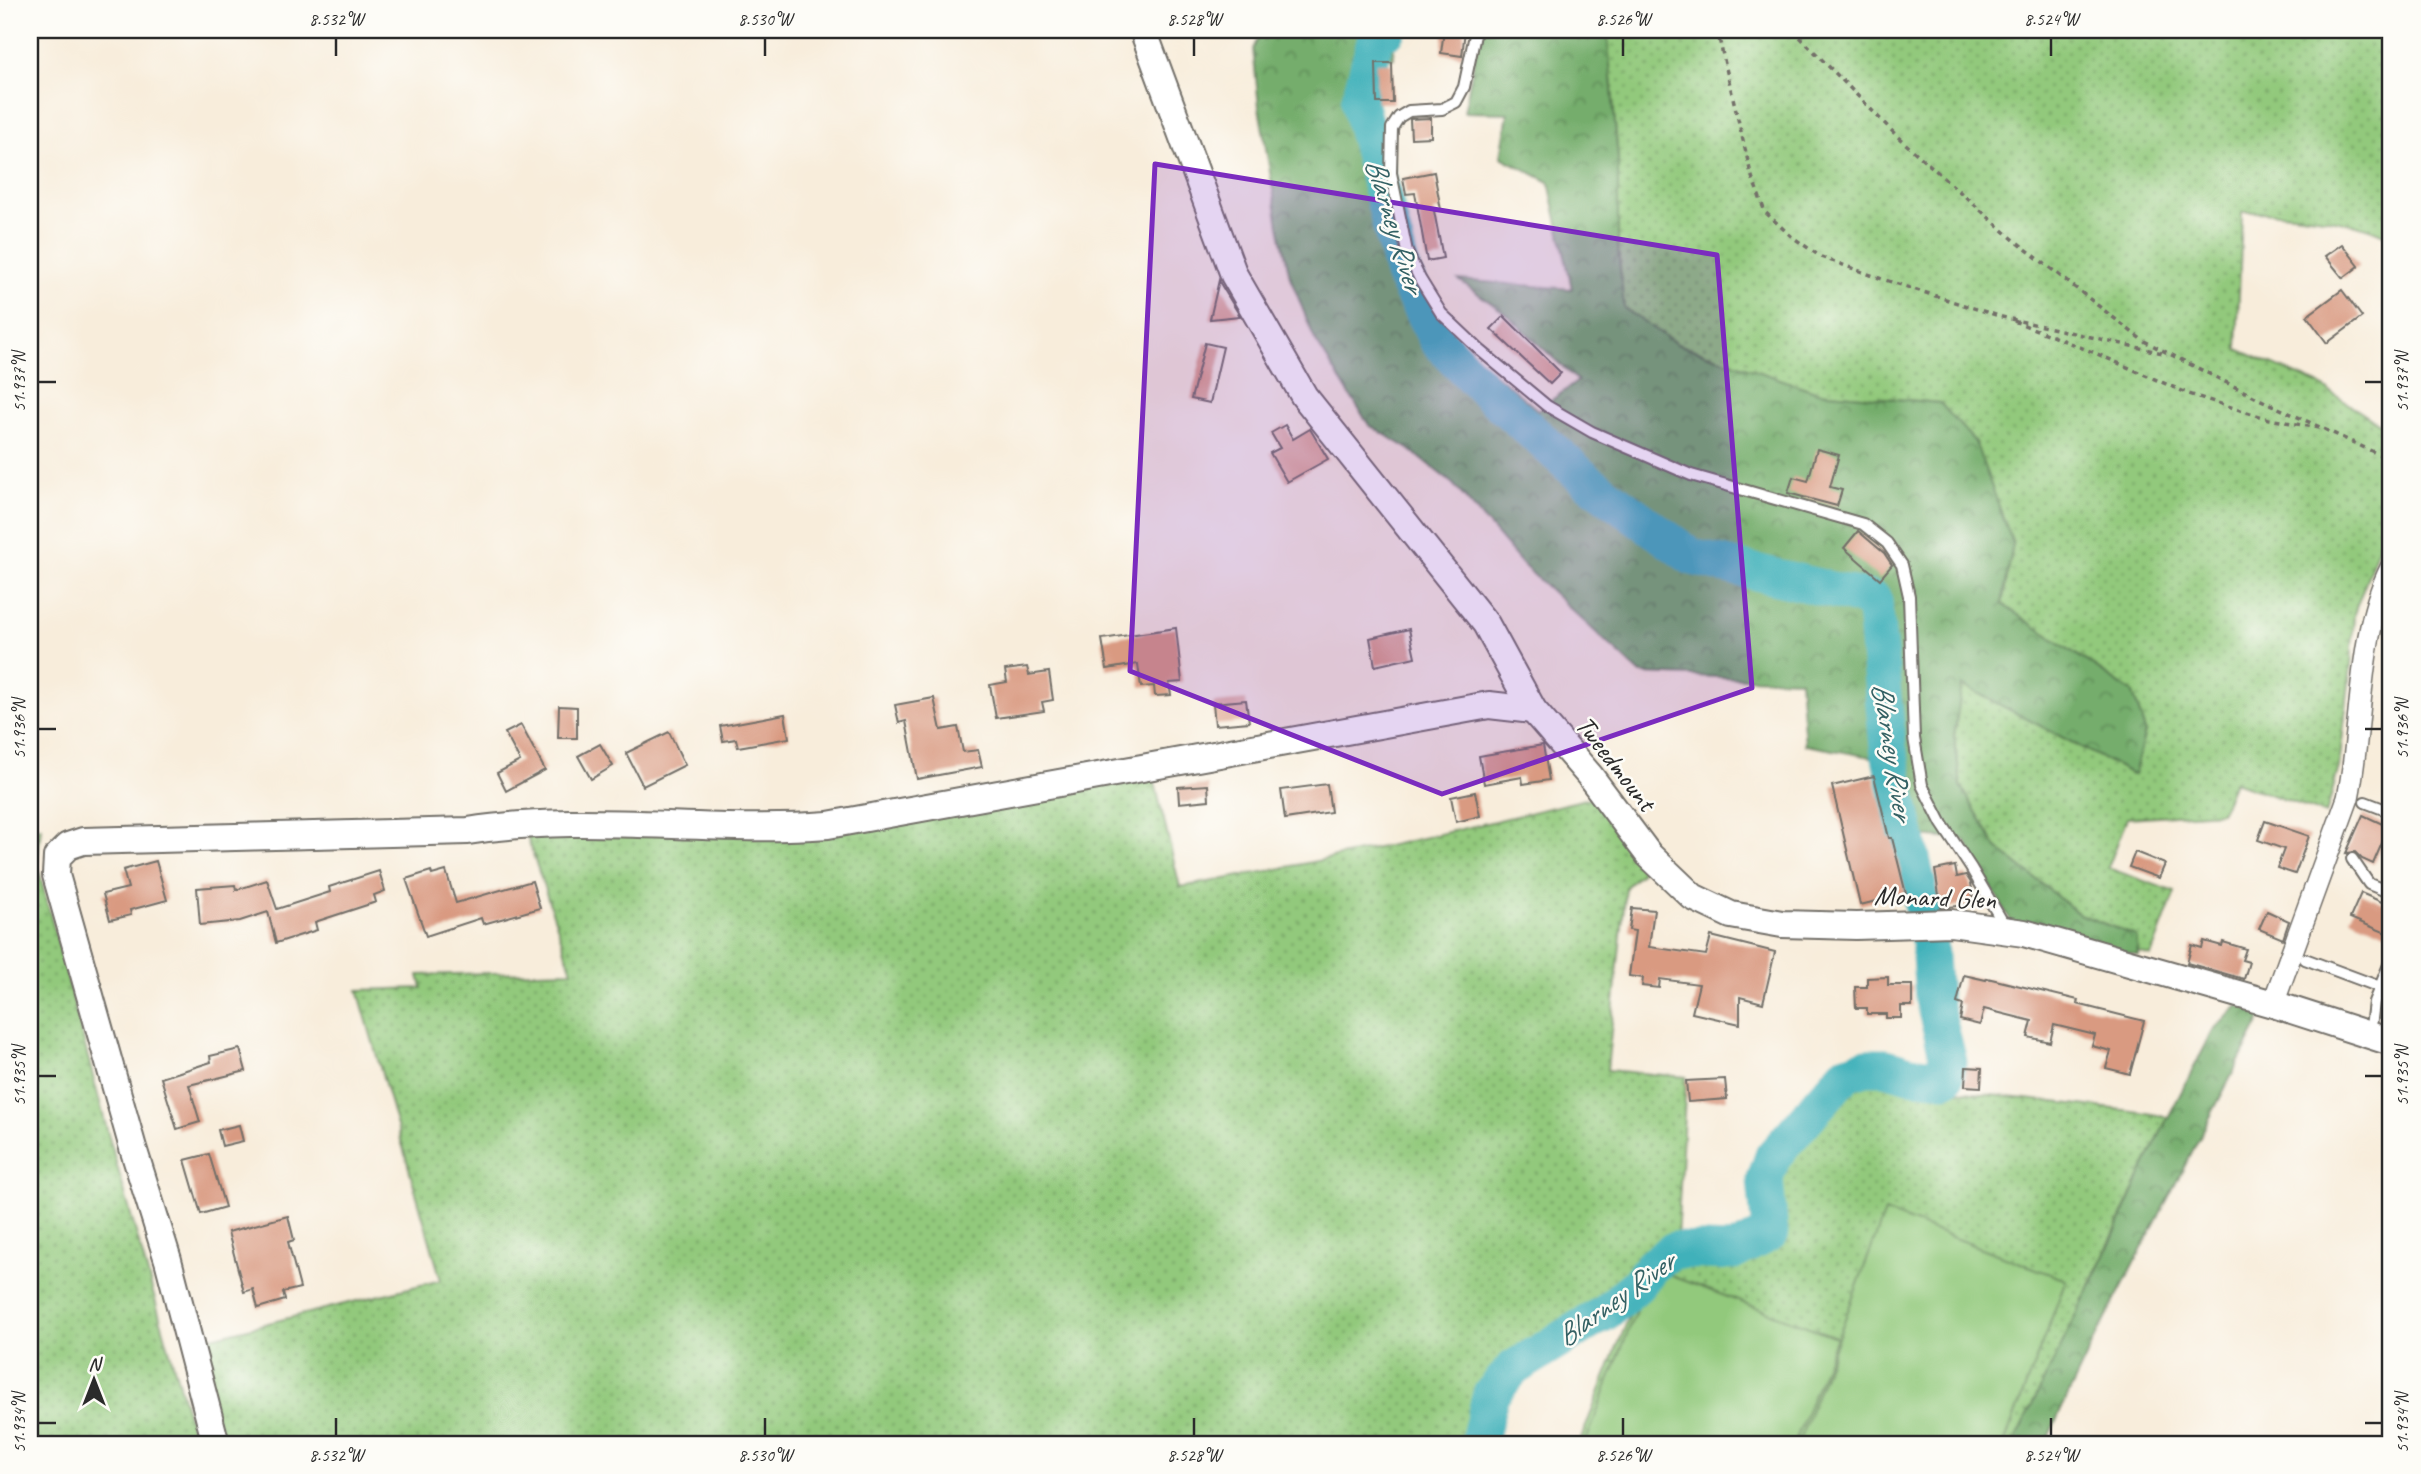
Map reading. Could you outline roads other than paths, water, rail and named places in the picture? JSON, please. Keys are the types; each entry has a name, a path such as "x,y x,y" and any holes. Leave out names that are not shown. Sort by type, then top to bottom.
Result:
{"street":[{"name":"Tweedmount","path":"1143,30 1234,275 1304,396 1486,624 1532,710 1590,776 1649,855"},
{"path":"2273,1004 2348,798 2355,763 2367,644 2373,614 2391,568"},
{"path":"216,1444 168,1260 133,1148 57,875 57,857 68,846 83,841 468,831 497,826 570,822 684,824 724,828 828,825 1489,705 1532,710"},
{"name":"Monard Glen","path":"1649,855 1693,897 1741,918 1807,926 1951,923 2024,933 2273,1004 2381,1038"}],"lane":[{"path":"1476,30 1464,88 1456,102 1442,109 1409,111 1399,117 1392,128 1391,173 1407,252 1420,279 1441,313 1481,351 1558,413 1592,432 1691,475 1863,524 1887,543 1902,565 1909,596 1914,738 1923,785 1942,824 2007,930"},
{"path":"2365,802 2391,812"},
{"path":"2352,859 2369,884 2391,893"},
{"path":"2305,959 2380,987"},
{"path":"2381,1038 2374,1002 2391,960"}],"waterway":[{"name":"Blarney River","path":"1388,30 1377,33 1359,102 1403,274 1437,340 1483,388 1584,478 1692,557 1874,600 1888,747 1929,941 1933,999 1949,1062 1945,1078 1909,1074 1886,1067 1866,1067 1846,1073 1773,1156 1765,1179 1770,1233 1733,1252 1674,1250 1652,1266 1637,1285 1606,1312 1514,1368 1491,1394 1478,1444"}]}
